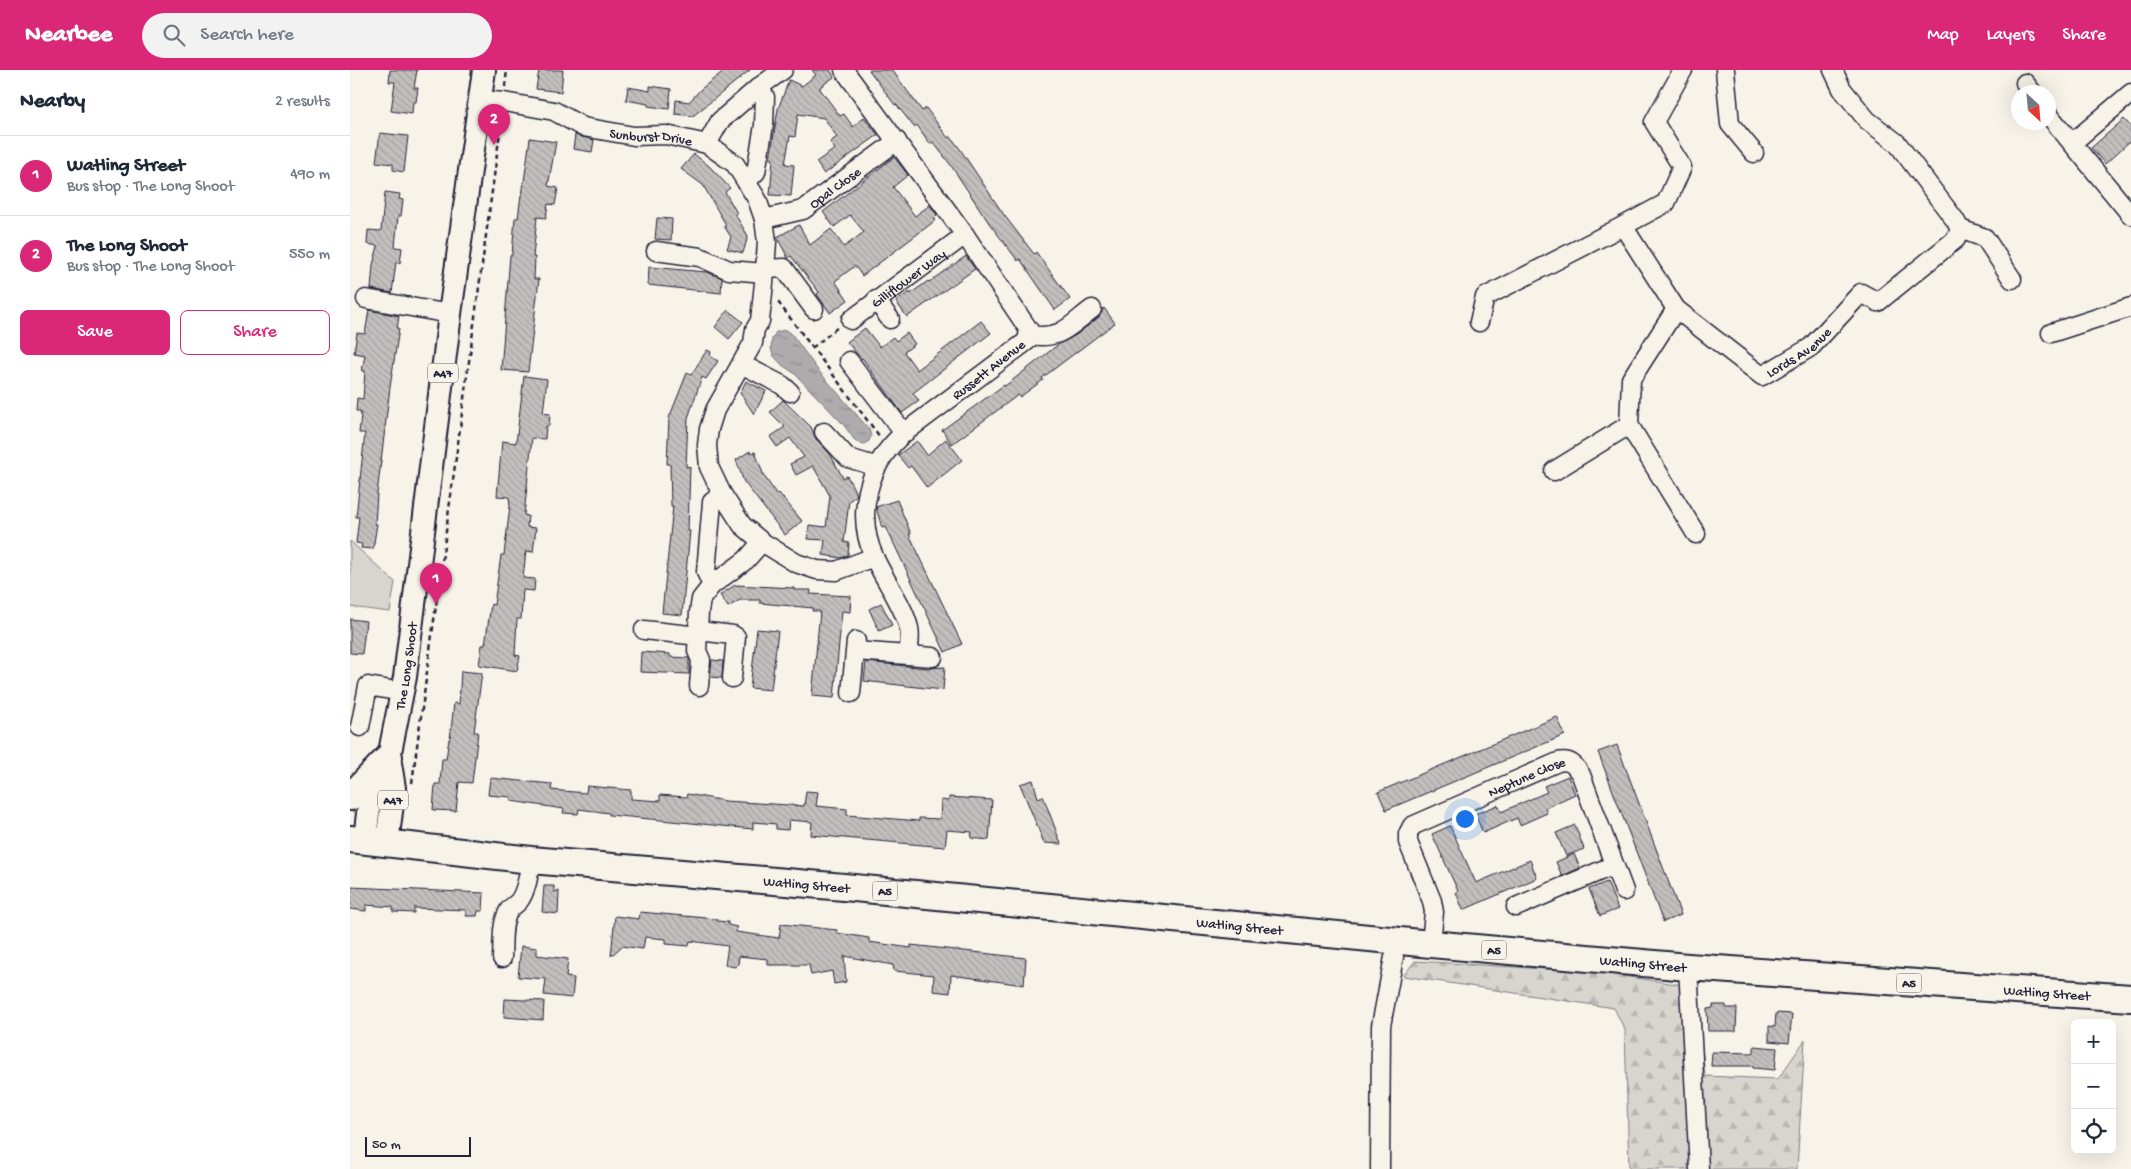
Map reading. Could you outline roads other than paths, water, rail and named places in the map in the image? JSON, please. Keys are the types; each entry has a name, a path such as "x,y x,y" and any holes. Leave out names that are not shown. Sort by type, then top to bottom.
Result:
{"highway":[{"path":"350,798 389,757"},
{"name":"Watling Street","path":"367,840 531,860 853,888 1431,944 1688,967 2131,998"}],"main road":[{"name":"The Long Shoot","path":"367,840 394,788 389,757 402,692 450,314 484,70"}],"street":[{"path":"707,144 720,121 783,70"},
{"name":"Russett Avenue","path":"844,70 966,235 1026,324 1029,335 1027,341 1019,348 904,433 888,448 875,466 867,492 865,515 868,538 874,557 908,628 908,655"},
{"path":"1479,322 1485,297 1666,203 1682,167 1654,122 1683,70"},
{"path":"1725,70 1730,124 1754,153"},
{"path":"1832,70 1842,90 1867,120 1897,143 1960,229 1985,238 2012,279"},
{"path":"747,181 756,172 764,125 765,97 759,88"},
{"path":"2072,144 2131,93"},
{"name":"Sunburst Drive","path":"480,100 504,102 554,111 583,127 634,136 666,136 707,144 735,164 757,199 764,219 767,242 765,275 760,321 755,330 753,343 715,410 709,429 707,445 709,467 722,494 742,525 762,542 796,563 817,570 836,571 874,557"},
{"path":"2056,124 2131,215"},
{"name":"Opal Close","path":"764,219 803,210 897,141"},
{"name":"Lords Avenue","path":"1623,226 1676,309 1762,376 1810,347 1860,293 1878,302 1956,239 1960,229"},
{"name":"Gilliflower Way","path":"851,320 966,235"},
{"path":"656,251 700,256 729,270 765,275 784,268 814,309"},
{"path":"366,299 450,314"},
{"path":"876,300 890,318"},
{"path":"2052,333 2131,307"},
{"path":"1029,335 1044,337 1057,335 1092,309"},
{"path":"1676,309 1631,379 1629,426 1696,534"},
{"path":"849,362 904,433"},
{"path":"741,364 782,385 790,392"},
{"path":"1554,471 1629,426"},
{"path":"824,432 848,458 875,466"},
{"path":"712,585 706,572 712,502 722,494"},
{"path":"699,686 700,660 698,640 701,599 712,585 746,560 762,542"},
{"path":"644,630 698,640 733,634 736,637 732,678"},
{"path":"851,693 856,645 875,653 933,657"},
{"path":"360,727 368,686 402,692"},
{"name":"Neptune Close","path":"1431,944 1434,912 1432,901 1408,842 1408,834 1412,826 1558,762 1571,762 1581,775 1624,891"},
{"path":"502,958 506,917 509,910 519,901 524,890 530,872 531,860"},
{"path":"1516,907 1614,865"},
{"path":"1380,1169 1381,1026 1394,958"},
{"path":"1688,967 1699,1169"}],"water":[{"path":"785,330 791,333 817,369 869,429 871,436 869,441 864,444 856,442 843,424 794,373 782,365 773,355 771,348 772,339 776,332"}],"place":[{"name":"The Long Shoot","path":"494,145"},
{"name":"Watling Street","path":"436,604"}]}
